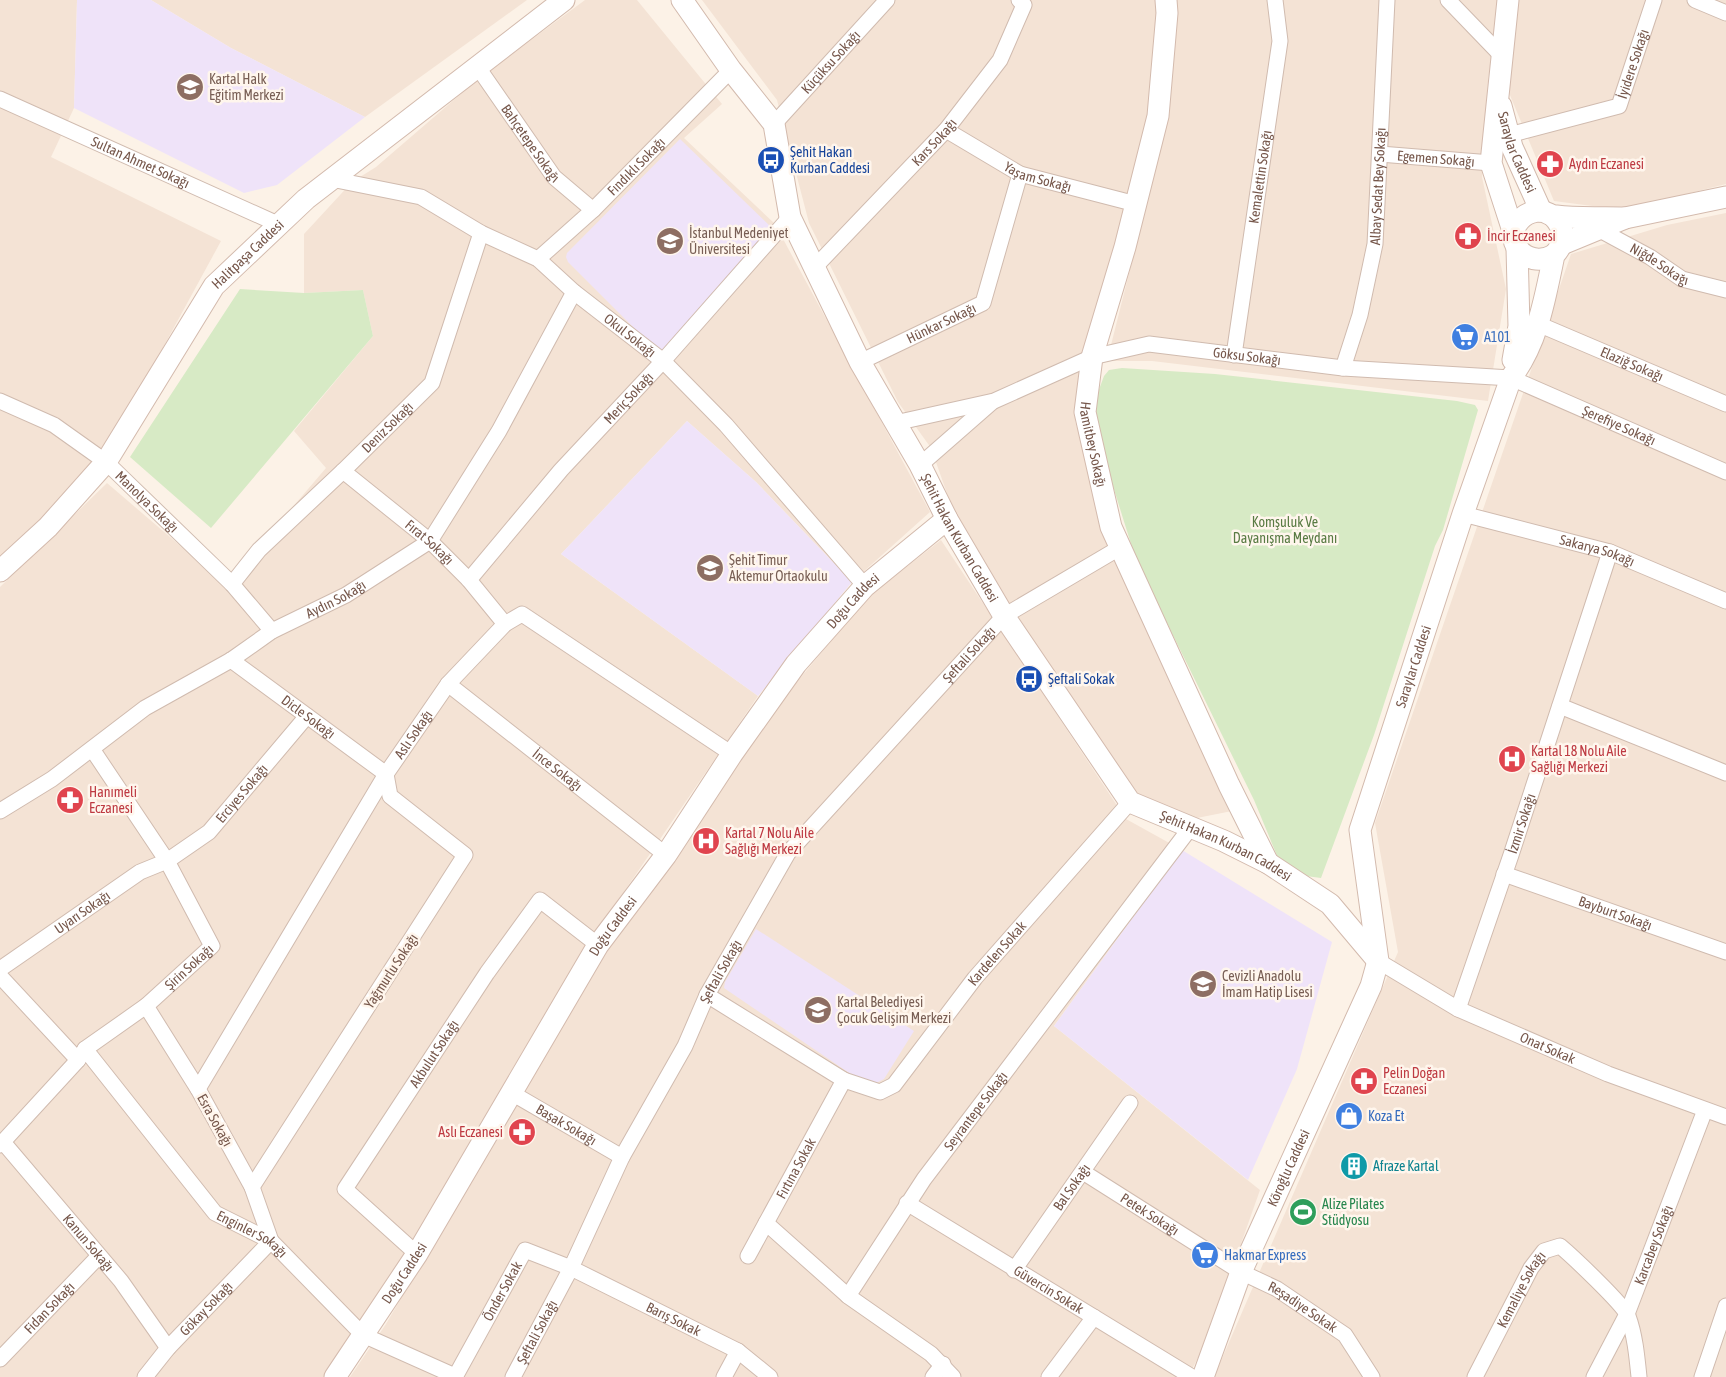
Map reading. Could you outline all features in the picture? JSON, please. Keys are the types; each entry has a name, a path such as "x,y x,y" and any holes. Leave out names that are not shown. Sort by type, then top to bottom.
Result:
{"street":[{"name":"Halitpaşa Caddesi","path":"0,571 48,527 106,462 214,286 306,199 564,0"},
{"name":"Şehit Hakan Kurban Caddesi","path":"682,0 731,70 774,124 790,217 860,362 920,466 947,519 1004,616 1130,802 1191,827 1268,863 1330,904 1378,961"},
{"name":"Küçüksu Sokağı","path":"774,124 887,0"},
{"name":"Kars Sokağı","path":"814,268 946,130 1000,60 1024,5 1019,0"},
{"name":"Hamitbey Sokağı","path":"1166,0 1167,13 1158,116 1126,247 1092,357 1085,412 1111,527 1229,785 1268,863"},
{"name":"Kemalettin Sokağı","path":"1234,355 1280,40 1275,0"},
{"name":"Albay Sedat Bey Sokağı","path":"1343,368 1360,315 1375,244 1387,0"},
{"path":"1448,0 1501,55"},
{"name":"Saraylar Caddesi","path":"1378,961 1360,830 1463,514 1511,378 1519,326 1516,241 1491,163 1508,0"},
{"name":"İyidere Sokağı","path":"1509,135 1619,106 1654,0"},
{"path":"1695,0 1726,13"},
{"name":"Bahçetepe Sokağı","path":"477,66 554,177 593,210"},
{"name":"Fındıklı Sokağı","path":"538,260 593,210 731,70"},
{"name":"Saraylar Caddesi","path":"1497,92 1509,135 1547,214"},
{"name":"Sultan Ahmet Sokağı","path":"0,99 280,225"},
{"name":"Yaşam Sokağı","path":"946,130 1020,174 1136,204"},
{"name":"Egemen Sokağı","path":"1380,154 1491,163"},
{"name":"Hünkar Sokağı","path":"860,362 983,303 1020,174"},
{"name":"Okul Sokağı","path":"331,179 421,197 481,233 538,260 574,292 663,361 726,425 865,586"},
{"path":"1625,218 1526,214 1516,226 1516,241 1530,259 1538,261 1598,229 1625,218 1725,194"},
{"path":"1547,214 1562,229 1558,250"},
{"name":"Meriç Sokağı","path":"469,580 561,470 663,361 790,217"},
{"name":"Niğde Sokağı","path":"1598,229 1650,257 1682,280 1726,290"},
{"name":"Deniz Sokağı","path":"232,584 259,550 343,472 432,383 481,233"},
{"name":"Saraylar Caddesi","path":"1511,378 1521,364 1538,324 1558,250"},
{"name":"Aydın Sokağı","path":"0,812 52,779 145,708 230,660 272,630 346,595 430,541 499,431 574,292"},
{"name":"Elaziğ Sokağı","path":"1538,324 1726,404"},
{"name":"Göksu Sokağı","path":"894,423 994,401 1092,357 1149,344 1343,368 1511,378"},
{"name":"Şerefiye Sokağı","path":"1511,378 1726,472"},
{"name":"Manolya Sokağı","path":"0,401 54,425 106,462 232,584 272,630"},
{"name":"Göksu Sokağı","path":"920,466 994,401"},
{"name":"Fırat Sokağı","path":"343,472 430,541 469,580 506,624"},
{"name":"Sakarya Sokağı","path":"1463,514 1610,552 1726,601"},
{"name":"Doğu Caddesi","path":"335,1377 417,1254 598,944 666,856 732,754 796,664 865,586 947,519"},
{"name":"Şeftali Sokağı","path":"514,1377 571,1268 622,1157 685,1046 708,995 788,853 1004,616 1121,547"},
{"name":"İzmir Sokağı","path":"1458,1009 1610,552"},
{"name":"Aslı Sokağı","path":"198,1089 386,774 448,684 506,624 522,614 732,754"},
{"name":"Dicle Sokağı","path":"230,660 386,774"},
{"name":"İnce Sokağı","path":"448,684 666,856"},
{"path":"1560,706 1726,773"},
{"name":"Erciyes Sokağı","path":"167,861 209,832 307,716"},
{"name":"Şirin Sokağı","path":"3,1136 81,1055 146,1006 212,946 167,861 92,749"},
{"name":"Yağmurlu Sokağı","path":"252,1187 466,855 390,796 386,774"},
{"name":"Kardelen Sokak","path":"708,995 844,1080 880,1092 894,1084 975,978 1130,802"},
{"name":"Seyrantepe Sokağı","path":"848,1296 907,1203 1191,827"},
{"name":"Uyarı Sokağı","path":"0,969 140,872 167,861"},
{"name":"Bayburt Sokağı","path":"1504,874 1726,952"},
{"name":"Akbulut Sokağı","path":"417,1254 345,1189 487,973 540,900 598,944"},
{"name":"Onat Sokak","path":"1378,961 1458,1009 1608,1074 1726,1117"},
{"name":"Köroğlu Caddesi","path":"1203,1377 1241,1272 1371,986 1378,961"},
{"name":"Enginler Sokağı","path":"0,976 81,1055 215,1213 271,1240 363,1335 455,1377"},
{"name":"Esra Sokağı","path":"146,1006 198,1089 252,1187 271,1240"},
{"name":"Fırtına Sokak","path":"748,1256 844,1080"},
{"name":"Başak Sokağı","path":"510,1092 622,1157"},
{"name":"Bal Sokağı","path":"1014,1270 1130,1103"},
{"name":"Karcabey Sokağı","path":"1594,1377 1627,1314 1705,1110"},
{"name":"Kanun Sokağı","path":"3,1136 98,1256 121,1281 168,1348"},
{"name":"Petek Sokağı","path":"1083,1172 1241,1272"},
{"name":"Güvercin Sokak","path":"907,1203 1192,1377"},
{"path":"766,1223 848,1296 943,1364 953,1377"},
{"name":"Gökay Sokağı","path":"145,1377 168,1348 271,1240"},
{"name":"Kemaliye Sokağı","path":"1476,1377 1531,1268 1544,1251 1560,1246 1573,1256 1627,1314"},
{"name":"Önder Sokak","path":"455,1377 525,1250 571,1268"},
{"name":"Fidan Sokağı","path":"0,1359 98,1256"},
{"name":"Barış Sokak","path":"571,1268 738,1351 770,1377"},
{"name":"Reşadiye Sokak","path":"1241,1272 1277,1289 1345,1335 1372,1377"},
{"path":"1702,1377 1726,1306"},
{"path":"1627,1314 1637,1353 1639,1377"},
{"path":"1049,1377 1094,1317"},
{"path":"724,1377 738,1351"},
{"path":"933,1377 943,1364"}],"shaded area":[{"path":"0,0 77,0 74,108 51,157 221,241 105,454 0,578"},
{"name":"Kartal Halk Eğitim Merkezi","path":"77,0 151,0 231,48 365,117 277,185 244,193 74,108"},
{"path":"151,0 527,0 365,117 231,48"},
{"path":"585,0 637,0 722,104 684,138 775,224 930,512 852,582 756,482 687,421 561,554 758,696 595,934 404,1256 324,1377 0,1377 0,587 107,483 226,585 326,468 294,431 373,336 363,290 304,293 304,234 352,182 376,167 477,80"},
{"path":"702,0 1156,0 1158,22 1151,124 1082,355 1075,421 1117,560 1232,811 1172,823 1130,807 956,519 931,448 898,402 809,223 777,100"},
{"path":"1175,0 1499,0 1488,81 1482,177 1506,289 1488,401 1152,361 1107,361 1162,142"},
{"path":"1517,0 1726,0 1726,184 1623,210 1554,201 1507,88"},
{"name":"İstanbul Medeniyet Üniversitesi","path":"680,139 773,229 663,352 658,352 568,262 566,257 567,253"},
{"path":"1726,213 1726,1377 1214,1377 1398,952 1375,823 1571,254 1667,225"},
{"name":"Şehit Timur Aktemur Ortaokulu","path":"687,421 756,482 852,582 758,696 561,554"},
{"path":"941,540 1126,819 1182,850 1054,1026 1260,1190 1207,1340 1188,1377 350,1377 386,1324 607,945 771,713 867,598"},
{"name":"Cevizli Anadolu İmam Hatip Lisesi","path":"1182,850 1332,942 1297,1069 1248,1180 1054,1026"},
{"name":"Kartal Belediyesi Çocuk Gelişim Merkezi","path":"756,929 914,1031 884,1079 874,1084 861,1081 724,988 725,982"}],"green space":[{"path":"240,289 304,293 363,290 373,336 211,528 130,457"},
{"name":"Komşuluk Ve Dayanışma Meydanı","path":"1122,368 1215,374 1457,401 1475,405 1478,410 1443,530 1435,546 1374,735 1321,878 1306,876 1278,858 1254,800 1136,560 1107,467 1094,415 1097,395 1104,376 1109,370"}],"place":[{"name":"Kartal Halk Eğitim Merkezi","path":"190,87"},
{"name":"Şehi̇t Hakan Kurban Caddesi̇","path":"771,160"},
{"name":"Aydın Eczanesi","path":"1550,164"},
{"name":"İncir Eczanesi","path":"1468,236"},
{"name":"İstanbul Medeniyet Üniversitesi","path":"670,241"},
{"name":"A101","path":"1465,337"},
{"name":"Şehit Timur Aktemur Ortaokulu","path":"710,568"},
{"name":"Şeftali Sokak","path":"1029,679"},
{"name":"Kartal 18 Nolu Aile Sağlığı Merkezi","path":"1512,759"},
{"name":"Hanımeli Eczanesi","path":"70,800"},
{"name":"Kartal 7 Nolu Aile Sağlığı Merkezi","path":"706,841"},
{"name":"Cevizli Anadolu İmam Hatip Lisesi","path":"1203,984"},
{"name":"Kartal Belediyesi Çocuk Gelişim Merkezi","path":"818,1010"},
{"name":"Pelin Doğan Eczanesi","path":"1364,1081"},
{"name":"Koza Et","path":"1349,1116"},
{"name":"Aslı Eczanesi","path":"522,1132"},
{"name":"Afraze Kartal","path":"1354,1166"},
{"name":"Alize Pilates Stüdyosu","path":"1303,1212"},
{"name":"Hakmar Express","path":"1205,1255"}]}
